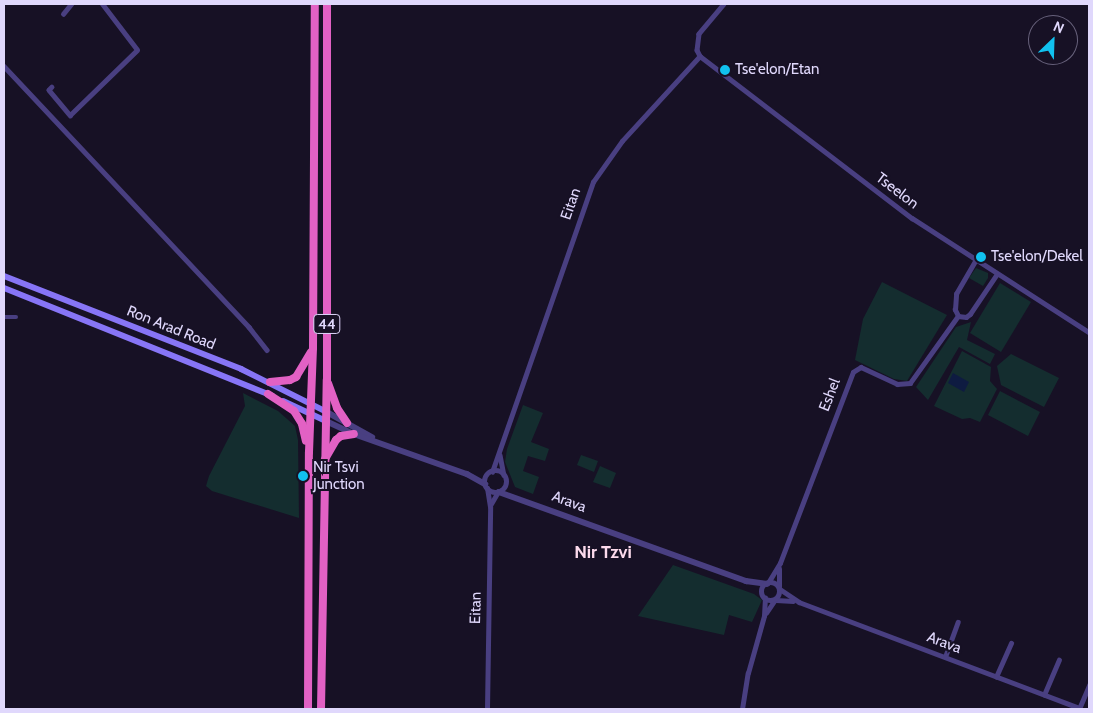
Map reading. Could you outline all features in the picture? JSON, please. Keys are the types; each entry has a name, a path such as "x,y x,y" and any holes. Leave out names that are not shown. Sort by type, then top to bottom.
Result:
{"highway":[{"name":"44","path":"308,709 309,412 312,348 315,4"},
{"name":"44","path":"321,709 324,420 327,380 327,4"},
{"path":"270,382 290,380 296,377 302,371 312,348"},
{"path":"327,380 337,408 347,423"},
{"path":"268,394 294,411 302,424 309,452"},
{"path":"324,460 336,440 341,436 354,434"}],"main road":[{"name":"Ron Arad Road","path":"4,276 142,329 270,382 325,411"},
{"name":"Ron Arad Road","path":"4,288 268,394 324,420"}],"street":[{"path":"63,14 71,4"},
{"path":"52,87 49,90 70,115 137,50 102,4"},
{"path":"700,56 696,50 699,34 724,4"},
{"name":"Tseelon","path":"700,56 908,215 1089,332"},
{"name":"Eitan","path":"491,472 500,452 593,182 622,141 700,56"},
{"path":"4,66 249,327 267,350"},
{"path":"958,316 955,310 956,294 976,260"},
{"name":"Eshel","path":"768,583 780,563 853,372 861,367 897,384 910,383 958,316 966,317 970,314 997,274"},
{"path":"4,317 16,316"},
{"path":"325,411 389,446"},
{"path":"324,420 354,434 467,474 499,492 505,487 507,481 504,474 500,472 467,474"},
{"name":"Eitan","path":"500,452 504,474"},
{"path":"486,486 486,476 491,472"},
{"name":"Arava","path":"507,481 514,493 524,499"},
{"name":"Eitan","path":"486,486 490,507 487,709"},
{"name":"Eitan","path":"490,507 499,492"},
{"name":"Arava","path":"499,492 524,499 746,581 768,583"},
{"name":"Eshel","path":"780,563 780,588"},
{"name":"Arava","path":"746,581 763,596"},
{"path":"742,709 748,673 764,616 762,589 768,583 774,583 780,588 780,595 764,616"},
{"name":"Arava","path":"780,588 799,602 1079,709"},
{"path":"763,596 775,600"},
{"name":"Arava","path":"775,600 799,602"},
{"path":"945,657 958,622"},
{"path":"996,676 1011,643"},
{"path":"1044,695 1059,660"},
{"path":"1079,709 1089,685"}],"green space":[{"path":"976,268 988,273 988,278 983,286 969,278"},
{"path":"882,282 947,315 907,381 894,379 855,360 863,319"},
{"path":"1000,283 1031,302 1001,352 970,333"},
{"path":"971,322 967,340 995,354 990,364 959,347 928,400 916,387 956,327"},
{"path":"962,351 991,367 990,381 997,389 980,422 970,418 962,419 934,406"},
{"path":"1011,354 1059,378 1044,407 1001,385 997,366"},
{"path":"1000,391 1040,412 1028,436 988,415"},
{"path":"243,393 278,411 295,426 298,440 299,518 212,491 206,486 209,476 245,406"},
{"path":"523,405 543,413 531,442 549,449 545,461 528,456 523,471 539,477 533,494 515,487 505,462 507,449"},
{"path":"581,455 598,461 594,472 577,465"},
{"path":"600,466 616,473 610,488 593,482"},
{"path":"673,565 754,594 762,600 752,622 729,615 724,635 638,616"}],"water":[{"path":"953,373 969,382 964,392 948,383"}],"place":[{"name":"Tse'elon/Etan","path":"725,70"},
{"name":"Tse'elon/Dekel","path":"981,257"},
{"name":"Nir Tsvi Junction","path":"303,476"}],"district":[{"name":"Nir Tzvi","path":"603,552"}]}
